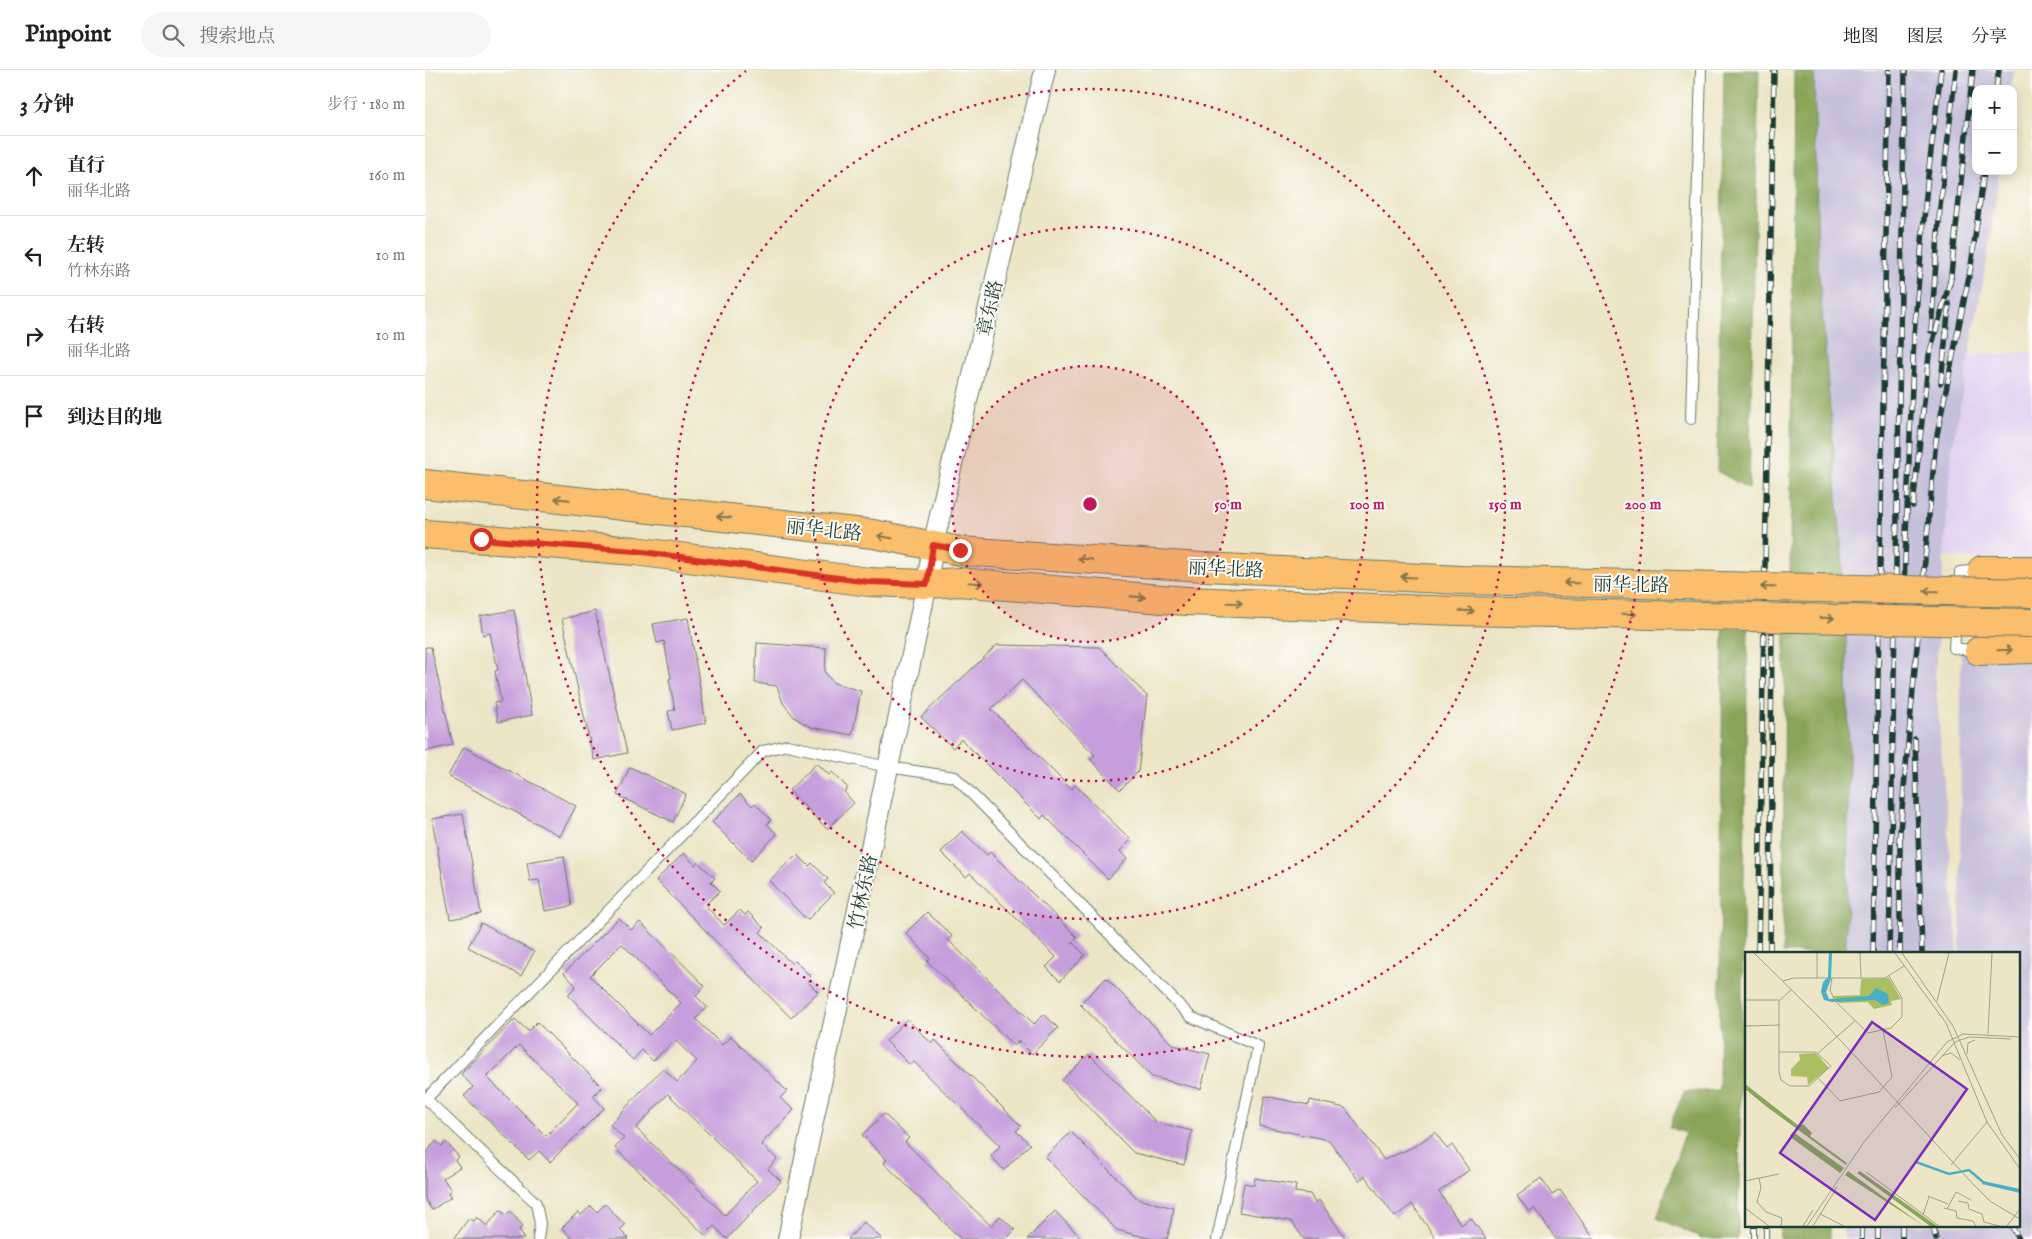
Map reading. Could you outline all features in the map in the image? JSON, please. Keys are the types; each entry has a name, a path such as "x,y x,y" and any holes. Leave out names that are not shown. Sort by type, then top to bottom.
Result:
{"main road":[{"name":"丽华北路","path":"425,484 873,534 960,550 1186,566 1461,580 2032,592"},
{"name":"丽华北路","path":"425,534 635,551 869,582 927,584 959,582 1186,601 1458,611 2032,623"},
{"path":"1982,570 2032,570"},
{"path":"1979,651 2032,649"}],"street":[{"name":"章东路","path":"933,545 1045,70"},
{"name":"竹林东路","path":"788,1239 927,584 933,545"}],"lane":[{"path":"1691,419 1701,70"},
{"path":"1979,651 1954,648 1960,572 1982,570"},
{"path":"538,1239 541,1224 536,1203 425,1098 763,752 787,745 888,767 955,777 1191,1017 1258,1046 1217,1239"}],"shaded area":[{"path":"1814,70 2015,70 2011,85 1972,85 1972,175 1999,175 1991,237 1952,449 1935,676 1958,952 1846,952 1849,754 1842,556 1818,263"},
{"path":"2032,352 2032,560 1944,557 1952,449 1969,356"},
{"path":"1961,643 2032,648 2032,1239 1844,1239 1843,1226 2019,1226 2019,952 1960,952"}],"green space":[{"path":"1724,70 1759,70 1749,489 1717,471"},
{"path":"1794,70 1814,70 1818,263 1842,575 1790,574"},
{"path":"1723,628 1748,628 1738,1239 1700,1239 1700,1237 1657,1218 1685,1133 1669,1127 1684,1092 1719,1090"},
{"path":"1785,629 1846,629 1849,754 1846,952 1783,952"},
{"path":"1780,1226 1830,1226 1830,1239 1780,1239"}],"building":[{"path":"514,610 532,715 498,722 494,703 501,702 495,671 498,670 490,633 483,635 480,616"},
{"path":"595,611 627,753 594,760 562,619"},
{"path":"688,618 706,723 672,730 668,711 675,710 669,679 671,678 664,641 657,643 653,624"},
{"path":"757,643 826,648 825,673 834,683 861,691 852,735 811,727 795,718 783,703 777,686 755,683"},
{"path":"997,645 1099,647 1147,696 1138,772 1120,790 1090,759 1095,755 1022,680 991,709 1071,789 1075,785 1131,840 1120,851 1127,859 1108,879 1044,815 1041,819 961,739 953,748 921,717"},
{"path":"425,647 431,647 453,745 425,751"},
{"path":"464,747 576,806 560,836 448,776"},
{"path":"817,763 829,775 832,772 848,788 844,792 854,803 827,829 789,790"},
{"path":"630,767 686,794 673,822 617,795"},
{"path":"740,794 752,806 755,803 771,820 767,824 777,834 751,861 712,822"},
{"path":"463,814 481,914 450,919 432,819"},
{"path":"962,831 987,855 990,852 1077,937 1072,942 1085,955 1060,981 1046,967 1056,957 970,873 966,877 941,852"},
{"path":"684,853 695,865 698,862 715,878 711,882 720,891 705,905 724,925 740,910 745,915 748,912 764,928 760,932 792,964 795,961 811,977 807,981 818,992 791,1018 656,880"},
{"path":"797,854 809,866 812,863 828,879 824,883 834,893 807,920 769,881"},
{"path":"564,856 572,906 545,911 539,880 530,881 527,862"},
{"path":"927,912 952,936 948,940 1034,1024 1044,1014 1058,1028 1032,1054 1019,1041 1014,1046 927,961 930,958 906,933"},
{"path":"619,918 631,930 640,922 705,986 696,996 707,1007 696,1019 722,1045 731,1036 787,1091 780,1098 794,1110 761,1144 777,1159 768,1169 781,1181 727,1239 714,1226 705,1235 615,1148 624,1138 610,1125 663,1068 677,1082 697,1061 675,1040 653,1061 642,1050 633,1060 568,995 576,986 564,973","holes":["622,944 681,1003 649,1035 590,976","668,1094 757,1181 725,1215 636,1128"]},
{"path":"481,923 534,952 521,976 468,947"},
{"path":"1106,978 1173,1045 1210,1054 1201,1089 1152,1077 1080,1004"},
{"path":"515,1019 528,1031 537,1022 602,1087 593,1096 604,1108 550,1162 539,1151 529,1160 464,1096 473,1087 461,1074","holes":["519,1045 578,1103 546,1136 487,1077"]},
{"path":"907,1019 932,1044 935,1040 1021,1126 1016,1131 1030,1144 1004,1170 991,1156 1000,1146 914,1062 910,1065 886,1041"},
{"path":"1089,1054 1156,1122 1192,1131 1184,1165 1134,1153 1062,1080"},
{"path":"1265,1096 1309,1105 1310,1100 1345,1108 1384,1160 1415,1146 1435,1132 1447,1149 1452,1145 1469,1170 1439,1192 1461,1225 1471,1218 1486,1239 1436,1239 1412,1204 1395,1217 1365,1176 1359,1181 1329,1140 1259,1126"},
{"path":"884,1114 909,1138 905,1142 991,1226 1000,1216 1015,1230 1006,1239 961,1239 884,1163 887,1160 862,1135"},
{"path":"1071,1132 1138,1199 1174,1208 1167,1239 1152,1239 1117,1230 1045,1157"},
{"path":"436,1141 442,1146 446,1142 459,1157 455,1160 460,1167 443,1178 451,1190 448,1193 451,1197 432,1210 425,1199 425,1154"},
{"path":"1255,1178 1296,1185 1295,1192 1310,1194 1315,1203 1319,1200 1346,1239 1304,1239 1291,1221 1239,1212 1244,1183 1254,1185"},
{"path":"1541,1178 1552,1195 1560,1190 1594,1239 1556,1239 1534,1208 1529,1212 1517,1195"},
{"path":"605,1204 625,1225 620,1230 629,1239 572,1239 562,1228 578,1212 581,1215 591,1206 597,1212"},
{"path":"500,1210 506,1215 510,1211 523,1226 519,1229 525,1239 454,1239 469,1218 474,1221 477,1217 487,1226"},
{"path":"1055,1211 1082,1239 1027,1239"},
{"path":"864,1222 882,1239 848,1239"}],"railway":[{"path":"1758,952 1774,70"},
{"path":"1873,952 1889,70"},
{"path":"1889,952 1905,70"},
{"path":"1904,586 1914,335 1927,184 1941,70"},
{"path":"1931,331 1940,207 1956,70"},
{"path":"1950,284 1973,70"},
{"path":"1997,85 1999,70"},
{"path":"1899,842 1936,440 1971,266 1983,175"},
{"path":"1913,506 1929,355 1951,278"},
{"path":"1941,383 1949,304"},
{"path":"1770,952 1772,607"},
{"path":"1915,739 1922,952"},
{"path":"1900,835 1900,952"},
{"path":"1754,1226 1754,1239"},
{"path":"1766,1226 1766,1239"},
{"path":"1862,1226 1862,1239"},
{"path":"1878,1226 1878,1239"},
{"path":"1902,1226 1902,1239"},
{"path":"1933,1226 1936,1239"},
{"path":"2012,1226 2019,1239"}],"route":[{"path":"481,539 635,551 869,582 927,584 933,545 960,550"}]}
